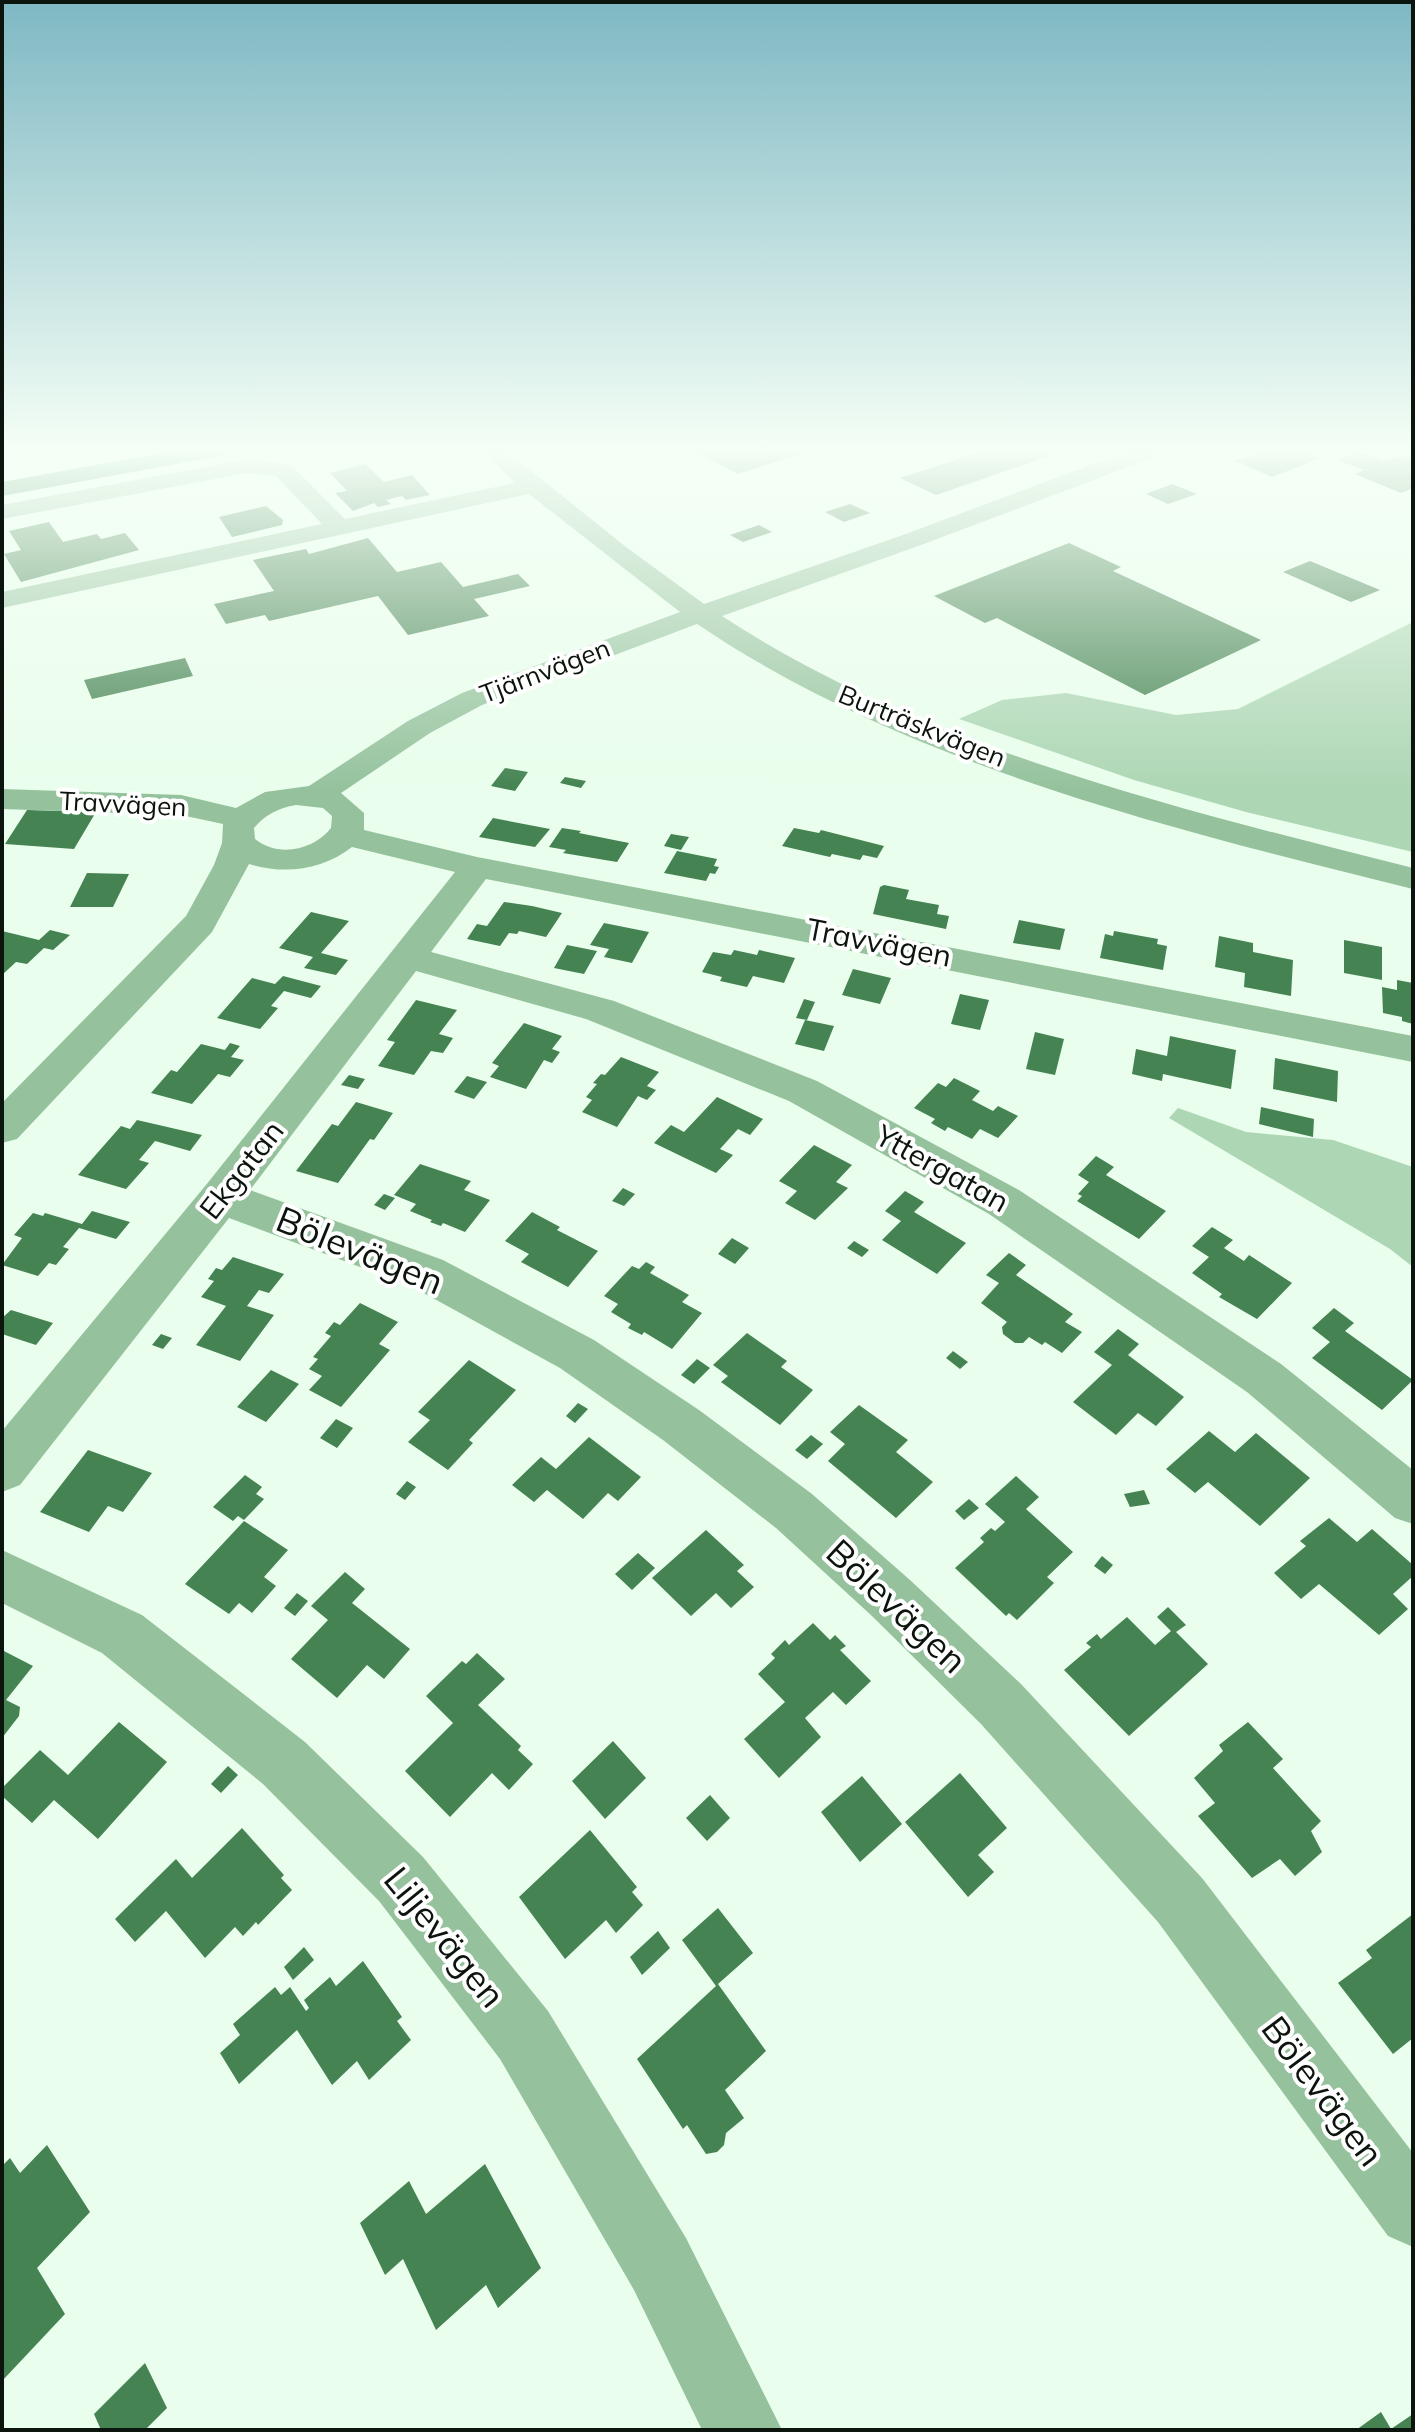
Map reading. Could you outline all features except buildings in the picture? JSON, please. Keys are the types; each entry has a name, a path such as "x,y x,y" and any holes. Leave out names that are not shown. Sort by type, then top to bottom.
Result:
{"street":[{"path":"2,600 171,563"},
{"name":"Burträskvägen","path":"631,563 700,614 814,682 932,733 1056,780 1413,879"},
{"name":"Tjärnvägen","path":"315,796 419,727 472,699 845,563"},
{"path":"2,1128 199,924 232,871 240,831 270,801 296,795 315,796 334,801 344,808 350,818 345,835 318,853 289,859 199,924"},
{"name":"Travvägen","path":"2,799 181,805 240,831 259,856 289,859"},
{"name":"Travvägen","path":"345,835 477,867 1413,1049"},
{"name":"Ekgatan","path":"2,1469 221,1197 477,867"},
{"name":"Yttergatan","path":"407,957 600,1010 803,1091 1030,1220 1264,1378 1413,1501"},
{"name":"Bölevägen","path":"221,1197 427,1273 577,1354 681,1425 794,1511 891,1598 1001,1704 1180,1900 1413,2211"},
{"name":"Liljevägen","path":"2,1575 122,1634 284,1763 401,1879 524,2035 660,2264 743,2430"}],"green space":[{"path":"1413,622 1413,852 1246,812 1134,780 959,719 1002,700 1066,693 1176,715 1238,709"},
{"path":"1178,1108 1246,1132 1333,1140 1413,1167 1413,1267 1390,1249 1169,1118"}]}
